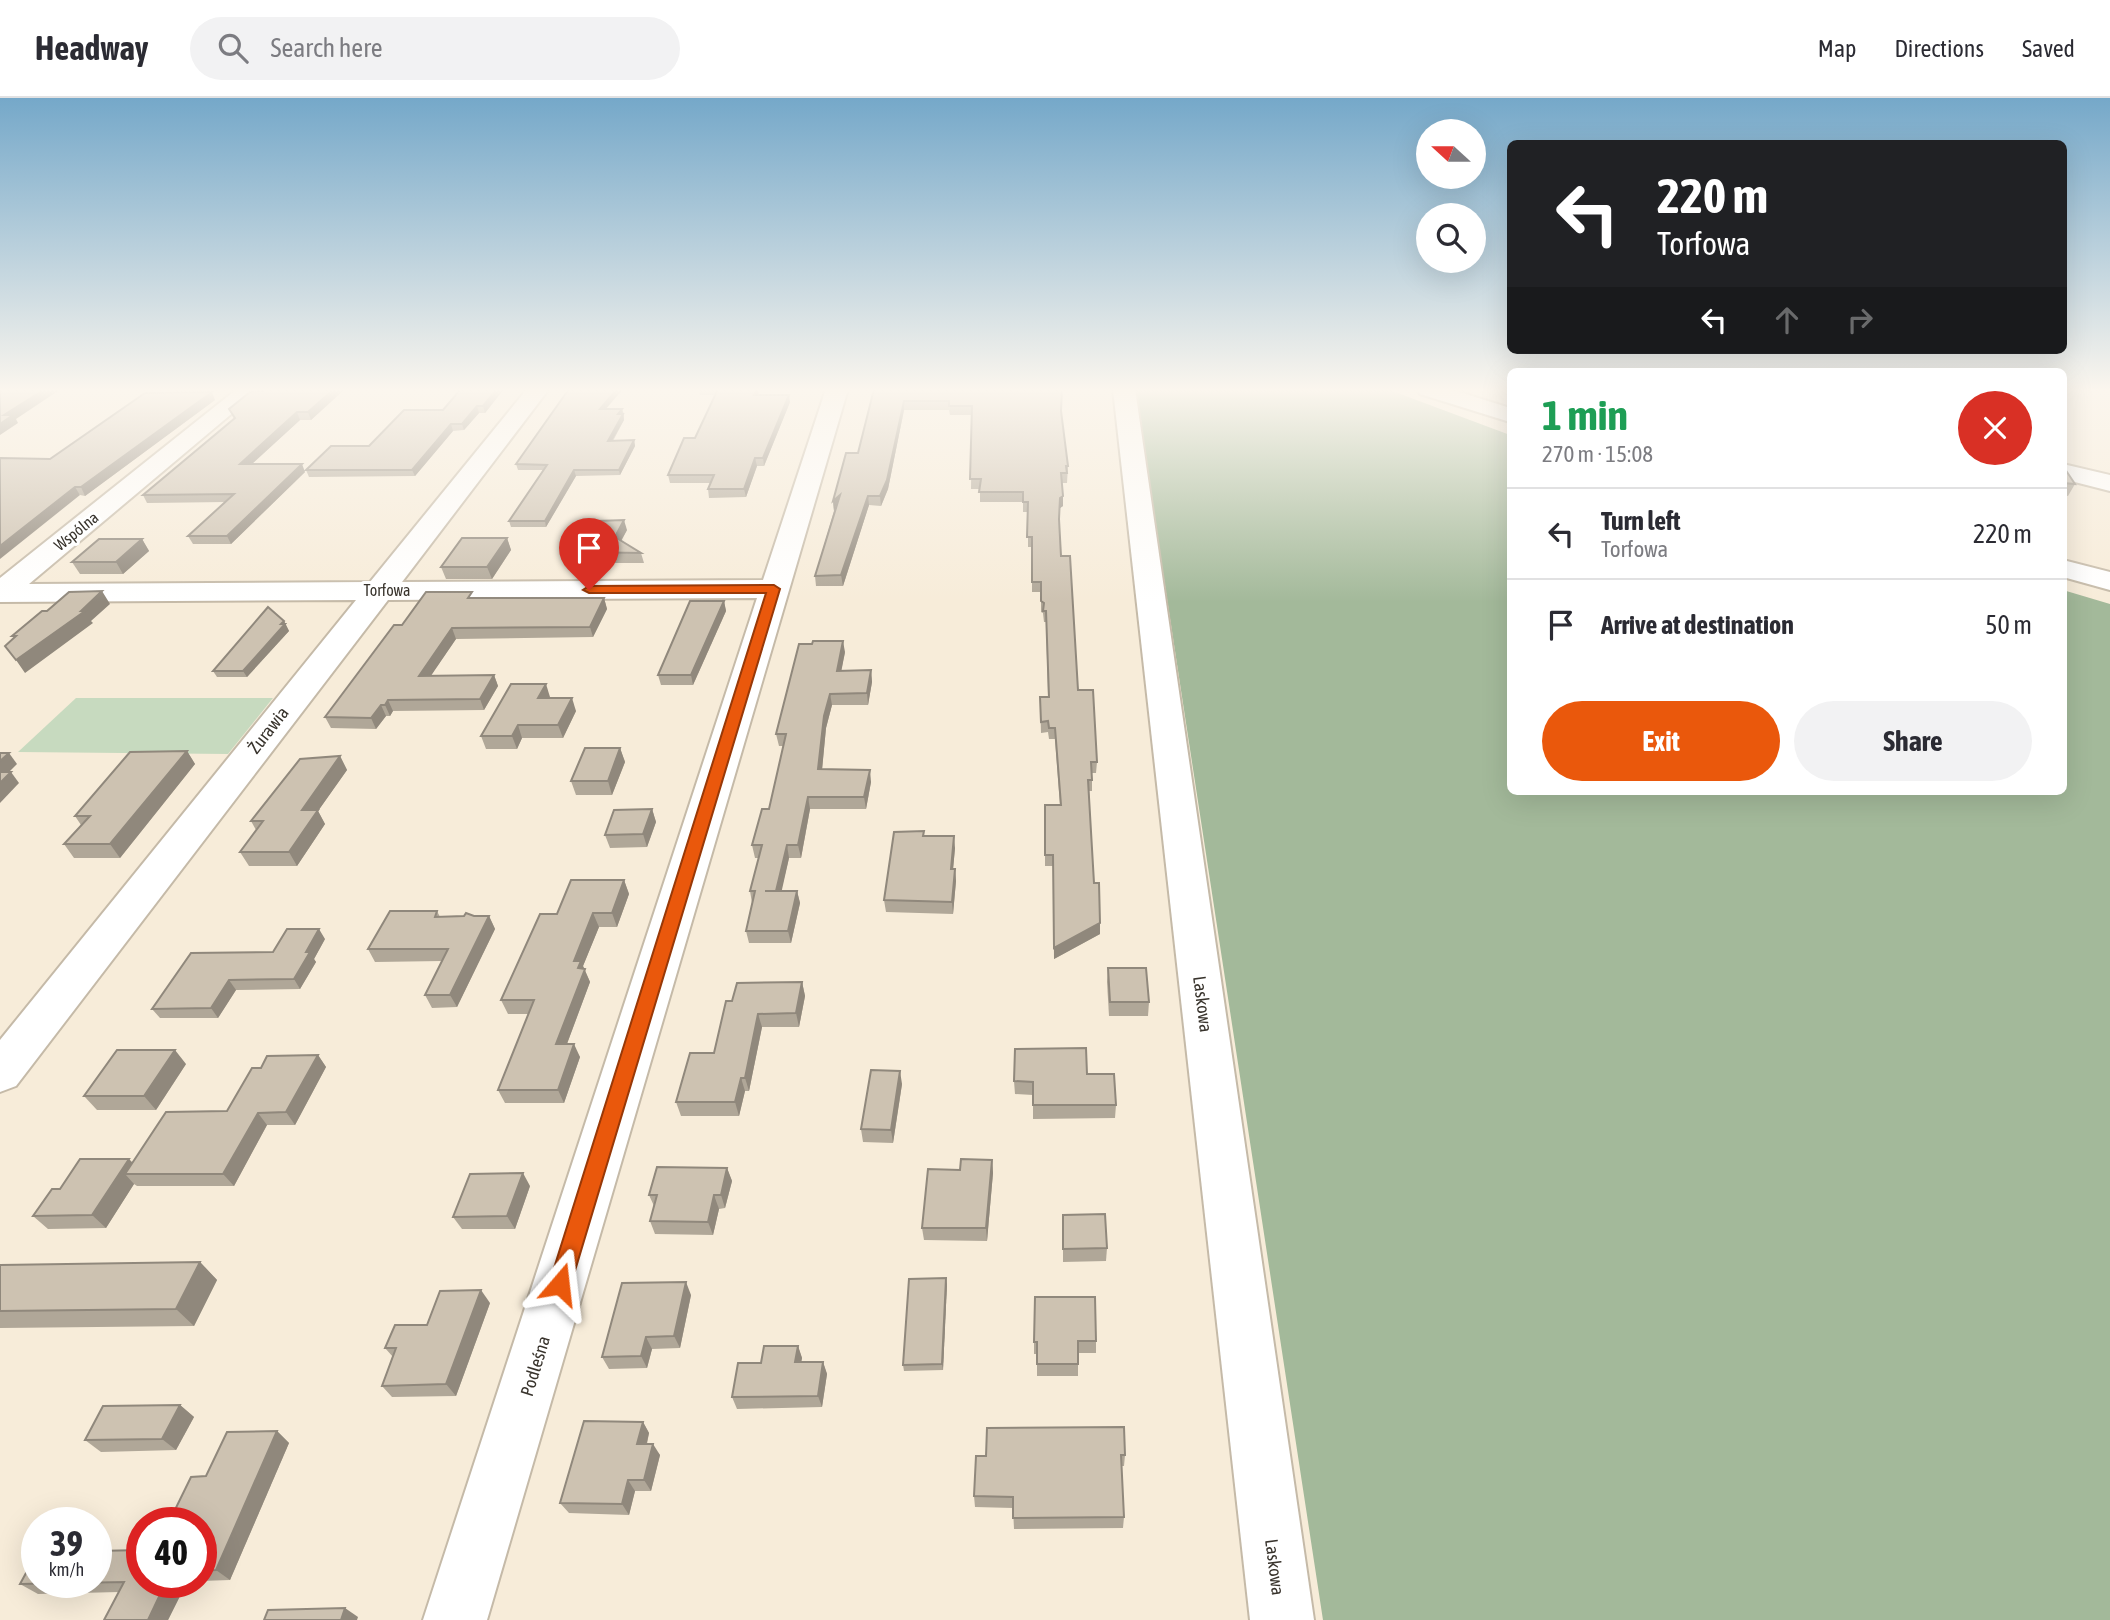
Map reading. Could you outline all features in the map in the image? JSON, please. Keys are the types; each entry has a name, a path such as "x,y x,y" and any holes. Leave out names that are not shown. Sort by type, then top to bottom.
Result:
{"street":[{"name":"Wspólna","path":"0,593 163,460"},
{"name":"Żurawia","path":"0,1073 481,460"},
{"name":"Podleśna","path":"455,1620 815,460"},
{"name":"Laskowa","path":"1133,460 1282,1620"},
{"path":"2067,472 2110,483"},
{"path":"2067,569 2110,581"},
{"name":"Torfowa","path":"0,593 774,589"}],"green space":[{"path":"1146,460 1507,460 1507,795 2067,795 2067,591 2110,604 2110,1620 1323,1620"},
{"path":"76,698 273,698 228,754 18,752"}],"building":[{"path":"0,460 118,460 81,487 75,487 0,546"},
{"path":"185,460 244,460 240,464 302,464 227,536 188,536 234,494 143,495"},
{"path":"316,460 420,460 412,470 306,470"},
{"path":"519,460 624,460 619,470 574,470 545,521 509,521 547,465 516,464"},
{"path":"674,460 754,460 744,489 708,489 714,475 668,475"},
{"path":"844,460 891,460 880,496 868,496 841,575 815,576 840,495 833,501"},
{"path":"971,460 1067,460 1067,473 1061,473 1061,556 1070,556 1078,690 1093,690 1097,762 1091,762 1092,780 1088,780 1094,883 1099,883 1100,923 1054,948 1053,855 1045,855 1045,805 1061,805 1055,728 1049,728 1048,721 1041,722 1040,697 1049,697 1046,611 1043,611 1044,603 1041,601 1041,582 1032,582 1032,537 1027,537 1028,502 1023,502 1023,492 979,492 981,479 970,479"},
{"path":"2067,472 2075,484 2067,483"},
{"path":"624,520 615,537 641,553 577,552 596,521"},
{"path":"462,538 507,538 487,567 441,567"},
{"path":"99,539 142,539 116,562 72,562"},
{"path":"102,591 81,611 85,611 16,660 5,646 16,636 12,636 69,592"},
{"path":"426,592 472,592 468,598 604,598 590,627 452,628 419,676 494,675 480,699 388,700 371,718 325,717 394,625 402,625"},
{"path":"690,601 724,601 691,675 658,675"},
{"path":"268,607 284,621 281,624 285,624 243,671 213,671"},
{"path":"843,641 837,671 871,670 867,693 830,694 824,716 818,769 870,770 864,797 808,797 798,845 787,845 776,891 797,891 788,931 746,931 755,891 750,891 762,845 752,845 762,809 769,809 786,734 776,734 799,644"},
{"path":"511,684 546,684 538,698 572,698 558,725 518,725 512,736 481,736"},
{"path":"585,748 620,748 608,781 571,781"},
{"path":"187,751 110,844 64,844 90,816 75,816 130,752"},
{"path":"0,753 9,753 0,761"},
{"path":"340,756 302,810 318,810 289,852 240,852 263,821 251,821 300,759"},
{"path":"0,772 11,772 0,783"},
{"path":"652,809 643,834 605,835 614,810"},
{"path":"924,831 923,836 954,836 952,902 884,900 894,832"},
{"path":"571,880 624,880 612,913 593,913 574,961 581,961 578,968 585,969 556,1044 574,1044 558,1090 498,1090 534,1000 501,1000 540,914 557,914"},
{"path":"390,911 437,911 435,917 464,916 466,913 489,916 450,995 425,995 448,949 368,949"},
{"path":"287,929 319,929 306,952 310,952 294,979 229,980 211,1008 152,1009 191,953 273,952"},
{"path":"1108,968 1146,968 1149,1002 1110,1002"},
{"path":"802,982 796,1013 758,1014 745,1078 741,1078 735,1102 676,1102 690,1053 714,1053 726,1001 732,1001 737,983"},
{"path":"1086,1048 1087,1074 1114,1074 1116,1105 1033,1105 1033,1082 1014,1081 1015,1049"},
{"path":"117,1050 175,1050 144,1096 84,1096"},
{"path":"318,1055 286,1112 258,1113 223,1174 125,1174 166,1112 227,1111 252,1068 261,1068 267,1056"},
{"path":"871,1070 900,1071 891,1130 861,1129"},
{"path":"80,1159 129,1159 92,1215 33,1216 52,1189 60,1189"},
{"path":"961,1159 992,1160 986,1228 922,1228 928,1169 960,1170"},
{"path":"657,1167 727,1168 721,1195 714,1195 708,1222 650,1221 657,1195 649,1195"},
{"path":"523,1173 507,1216 453,1217 470,1174"},
{"path":"1105,1214 1107,1248 1063,1249 1063,1215"},
{"path":"200,1262 176,1309 0,1311 0,1265"},
{"path":"946,1278 942,1364 903,1365 909,1279"},
{"path":"686,1282 674,1336 646,1337 641,1356 602,1357 622,1283"},
{"path":"481,1290 446,1384 382,1386 396,1348 385,1348 395,1325 427,1325 440,1291"},
{"path":"1035,1297 1095,1297 1096,1341 1078,1341 1078,1364 1037,1364 1037,1342 1034,1342"},
{"path":"764,1346 798,1346 795,1362 823,1362 818,1396 732,1397 738,1363 761,1363"},
{"path":"180,1405 162,1439 85,1440 103,1406"},
{"path":"584,1421 643,1422 637,1444 653,1444 644,1480 628,1480 622,1504 560,1503"},
{"path":"1124,1427 1125,1455 1121,1455 1124,1517 1013,1518 1013,1497 974,1496 976,1456 986,1456 987,1428"},
{"path":"277,1431 217,1568 217,1507 176,1507 191,1477 206,1476 227,1432"},
{"path":"126,1550 126,1598 158,1598 148,1620 104,1620 124,1582 112,1582 112,1551"},
{"path":"345,1608 341,1620 264,1620 268,1610"}],"route":[{"path":"560,1284 774,589 589,590"}]}
